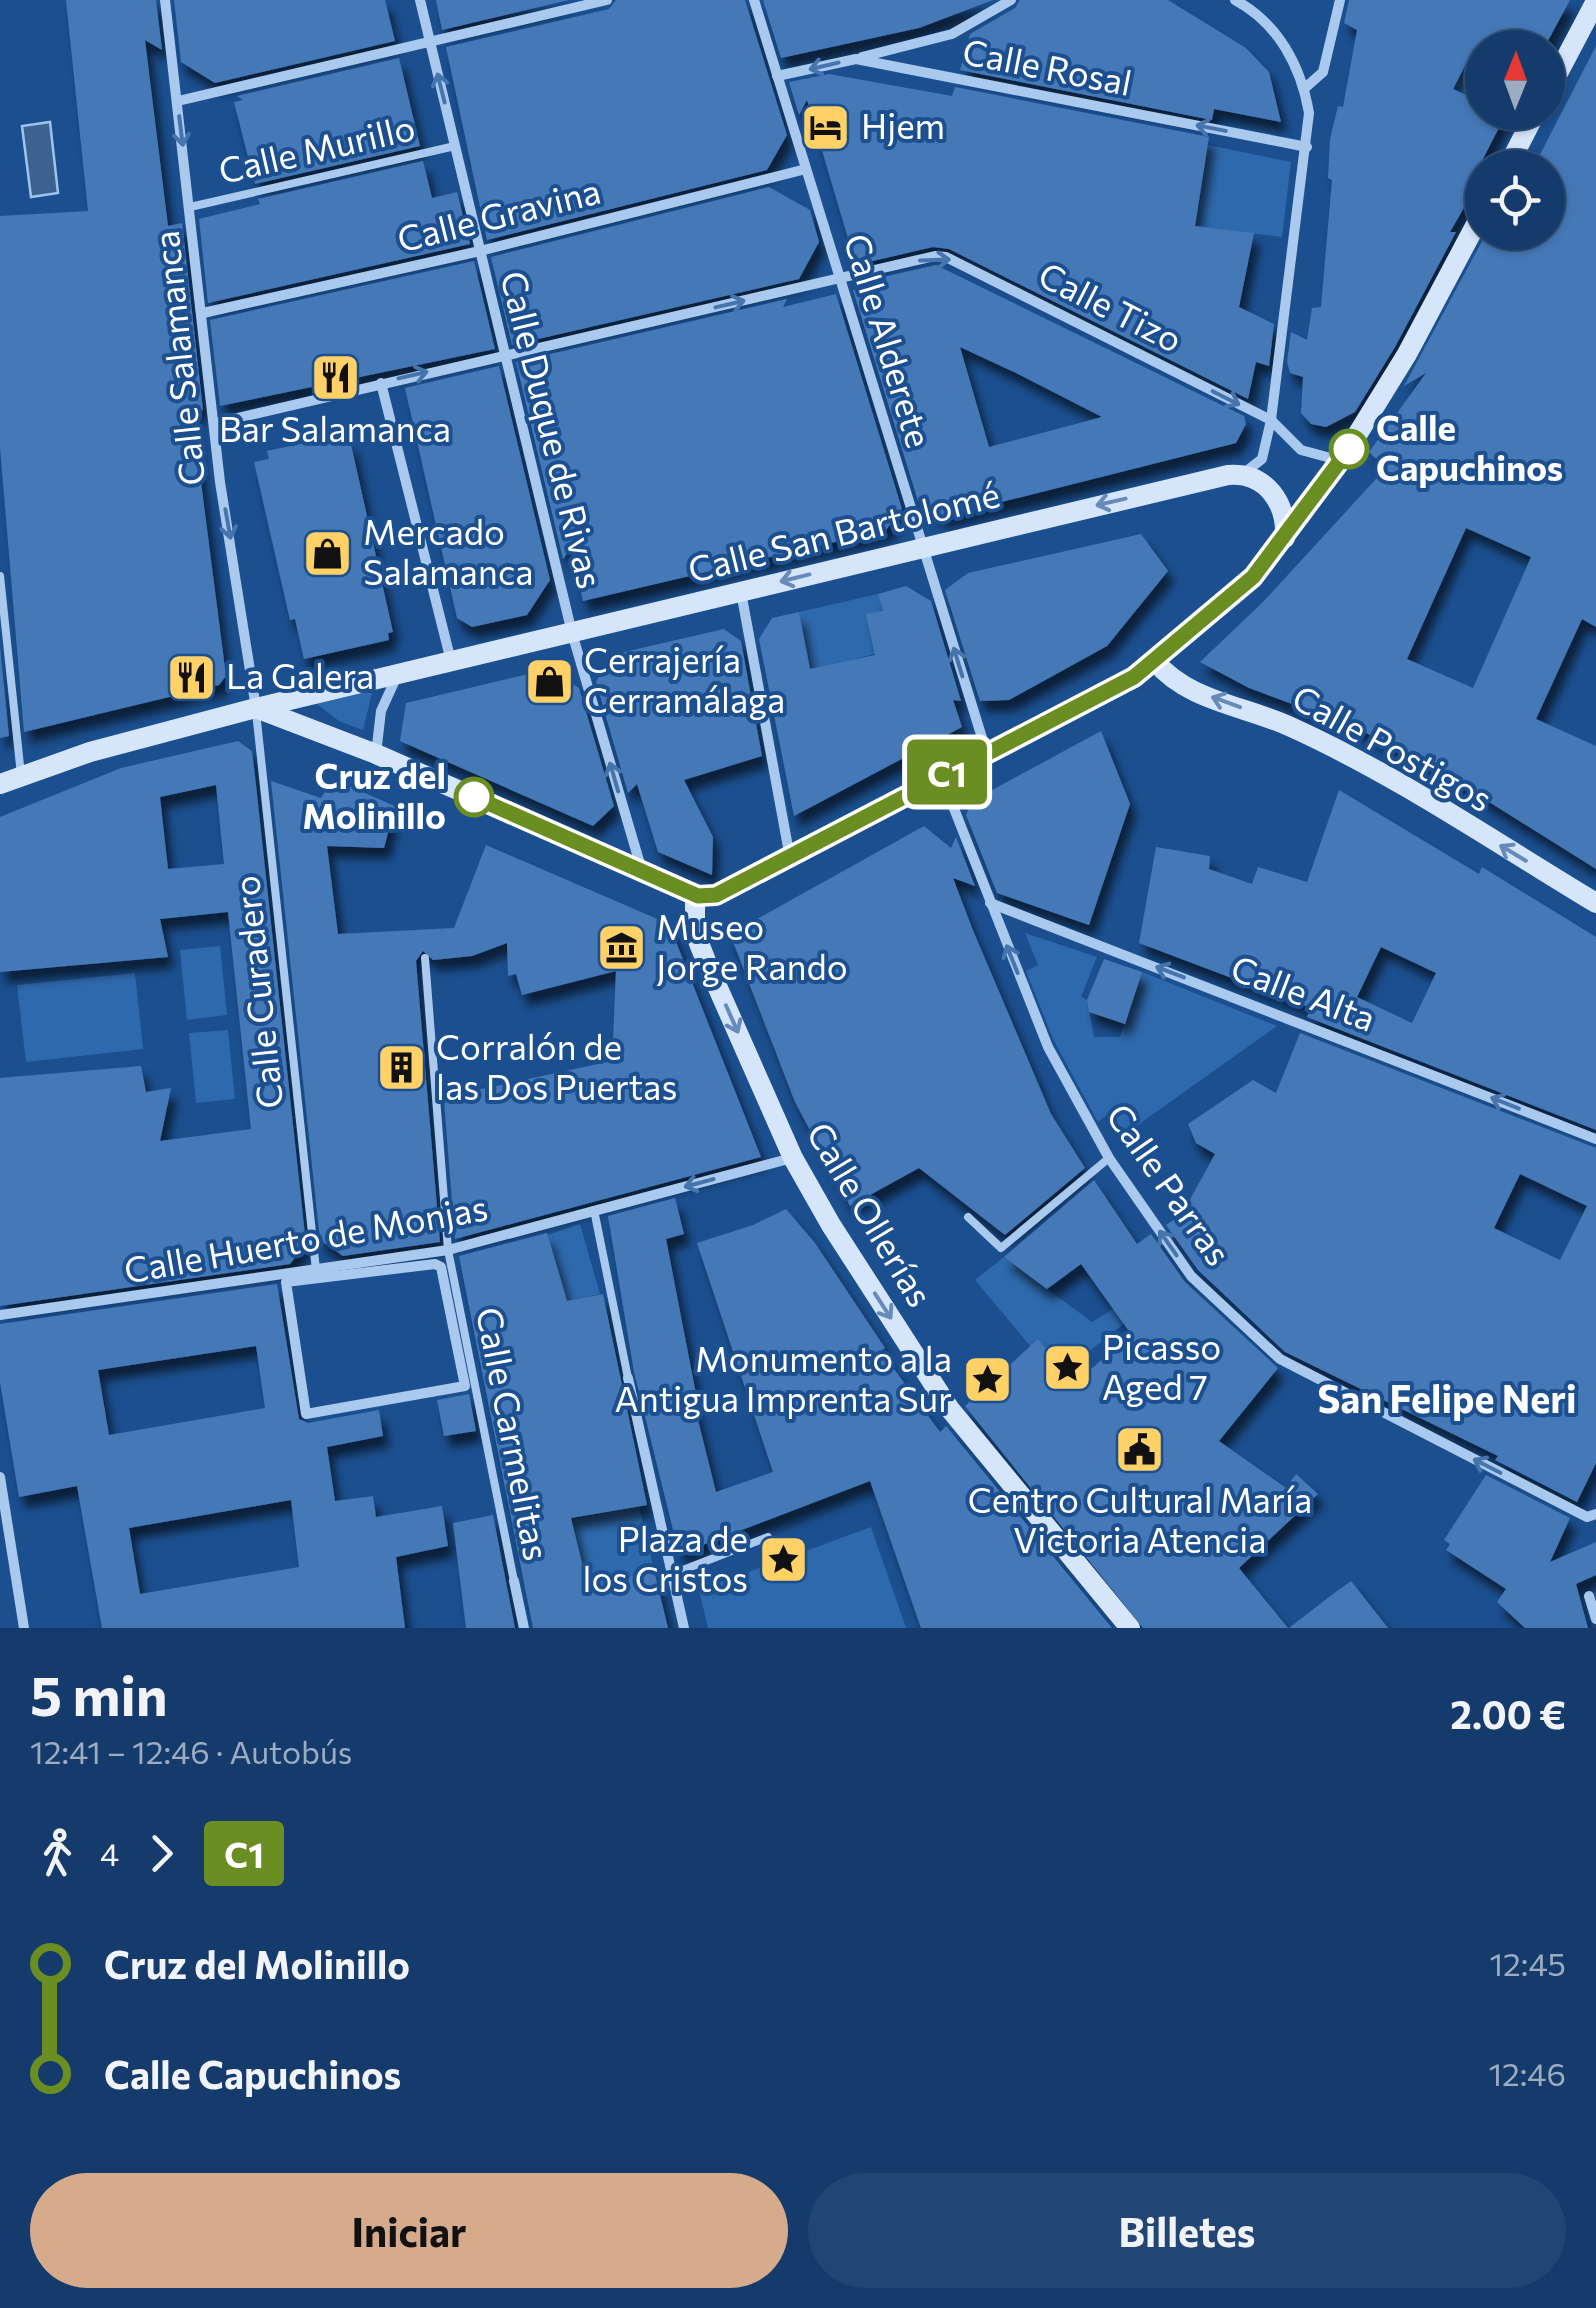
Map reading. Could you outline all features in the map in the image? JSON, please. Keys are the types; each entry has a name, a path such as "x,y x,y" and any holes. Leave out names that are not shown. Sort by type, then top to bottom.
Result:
{"main road":[{"path":"1565,60 1596,1"},
{"path":"256,708 376,754 695,894 716,895 1134,677 1155,662 1253,577 1285,538 1341,460 1408,354 1465,246"},
{"path":"1242,474 1266,486 1281,506 1285,538"},
{"name":"Calle San Bartolomé","path":"0,784 90,752 256,708 921,547 1242,474"},
{"name":"Calle Postigos","path":"1155,662 1170,680 1290,726 1396,783 1596,904"},
{"name":"Calle Ollerías","path":"695,894 695,933 793,1158 819,1207 949,1408 1130,1628"}],"street":[{"name":"Calle Salamanca","path":"164,0 204,313 220,482 256,708"},
{"name":"Calle Duque de Rivas","path":"420,0 572,633 636,853 637,870"},
{"path":"178,100 607,0"},
{"name":"Calle Alderete","path":"754,0 983,741 980,755"},
{"path":"856,58 952,34 1011,0"},
{"path":"1235,0 1284,42 1305,88 1307,147 1271,420 1262,459 1242,474"},
{"path":"1305,88 1323,72 1340,0"},
{"name":"Calle Rosal","path":"777,76 856,58 1307,147"},
{"name":"Calle Gravina","path":"204,313 480,251 806,169"},
{"name":"Calle Tizo","path":"216,423 946,257 1271,420 1301,450 1341,460"},
{"path":"380,383 451,661"},
{"path":"741,591 788,847 798,852"},
{"path":"376,754 381,710 399,673"},
{"name":"Calle Parras","path":"954,768 951,800 1048,1047 1108,1158 1191,1276 1280,1359 1586,1517 1596,1514"},
{"name":"Calle Alta","path":"990,903 1596,1139"},
{"name":"Calle Huerto de Monjas","path":"0,1316 448,1250 793,1158"},
{"path":"435,1264 441,1268 465,1386 306,1414 288,1289 286,1282 435,1264"},
{"path":"628,1378 684,1628"},
{"path":"0,1477 24,1628"},
{"name":"Calle Carmelitas","path":"514,1581 524,1628"},
{"path":"1589,1596 1596,1619"}],"lane":[{"name":"Calle Murillo","path":"190,207 455,146"},
{"path":"0,576 20,775"},
{"name":"Calle Curadero","path":"256,708 316,1270"},
{"name":"Calle Carmelitas","path":"425,958 448,1250 514,1581"},
{"path":"968,1217 1000,1248 1108,1158"},
{"path":"594,1210 628,1378"},
{"path":"670,1575 768,1537"}],"shaded area":[{"path":"1451,36 1465,44 1465,94 1430,77"},
{"path":"50,122 58,193 31,197 22,126"},
{"path":"1208,145 1291,162 1282,237 1195,226"},
{"path":"878,594 883,611 881,652 848,661 812,681 799,612"},
{"path":"373,689 363,730 339,721 314,702"},
{"path":"1025,933 1097,957 1081,997 1087,1000 1094,1037 1120,1037 1142,972 1277,1026 1121,1137 1108,1114 1098,1122 1054,1041 1026,971 1038,965"},
{"path":"220,946 227,1015 187,1020 180,950"},
{"path":"135,973 143,1049 26,1062 17,985"},
{"path":"228,1030 235,1099 196,1103 189,1033"},
{"path":"580,1224 600,1294 567,1301 547,1235"},
{"path":"1004,1257 1092,1322 1123,1303 1134,1316 1056,1377 975,1280"},
{"path":"639,1506 654,1570 587,1588 572,1519"},
{"path":"871,1527 906,1628 708,1628 699,1590"}],"building":[{"path":"66,0 156,0 162,50 145,40 168,226 182,223 203,410 192,412 226,676 219,685 24,732 0,447 0,216 88,211"},
{"path":"174,0 385,0 395,41 215,83 181,62"},
{"path":"436,0 569,0 442,30"},
{"path":"616,0 745,0 787,135 767,170 487,240 446,47 609,9"},
{"path":"763,0 993,0 919,28 781,58"},
{"path":"1020,0 1168,0 1246,48 1269,72 1281,122 1214,109 1212,120 960,70 970,34 1015,8"},
{"path":"1349,0 1570,0 1554,30 1465,30 1465,66 1453,89 1465,94 1465,130 1498,130 1488,150 1465,150 1465,206 1450,232 1456,232 1395,347 1355,412 1326,427 1311,424 1301,413 1303,377 1290,373 1287,362 1291,332 1307,340 1312,308 1321,307 1332,180 1328,178 1330,139 1338,106 1343,107 1357,30 1344,23"},
{"path":"1596,46 1596,627 1582,619 1536,719 1596,746 1596,869 1470,790 1359,729 1249,688 1200,662 1264,601 1386,468 1369,452 1426,373 1404,386 1477,250 1565,250 1565,150 1542,150 1553,130 1565,130 1565,106","holes":["1466,528 1531,557 1473,688 1407,659"]},
{"path":"399,58 420,146 255,184 234,102 243,100 237,96"},
{"path":"829,74 952,96 955,87 1209,137 1195,226 1254,233 1239,307 1274,324 1269,366 1256,362 1248,399 949,249 933,247 856,265 807,100 799,115 789,82"},
{"path":"423,161 432,198 457,192 470,244 208,303 199,219 260,204 258,199"},
{"path":"769,187 810,210 819,242 799,279 512,345 491,257"},
{"path":"474,261 495,349 220,406 210,320"},
{"path":"936,265 1244,416 1246,424 1236,443 942,517 918,501 853,290 863,287 861,282","holes":["960,347 1102,417 989,447"]},
{"path":"836,294 902,509 886,530 583,601 571,548 563,559 516,362 787,299 783,307"},
{"path":"499,366 550,580 527,615 472,627 457,618 405,388"},
{"name":"Mercado Salamanca","path":"332,437 333,444 350,440 393,632 388,633 389,640 304,659 295,619 290,620 254,462 269,459 267,451"},
{"path":"1141,534 1168,571 1107,646 1009,700 980,701 945,590 968,573"},
{"path":"906,586 931,601 961,701 953,700 962,727 794,816 759,639 772,618 799,612 810,669 875,655 866,614 883,611 878,594"},
{"path":"724,629 741,641 762,756 684,780 713,837 712,875 658,852 637,784 628,793 596,682 611,655"},
{"path":"0,647 9,736 0,738"},
{"path":"549,669 579,688 614,806 593,826 400,741 406,703"},
{"path":"1101,731 1130,804 1089,925 997,893 966,815 972,801"},
{"path":"238,741 252,751 306,1244 290,1264 0,1306 0,1078 141,1066 146,1092 171,1088 160,1141 251,1129 228,912 160,919 168,957 0,972 0,817 121,768","holes":["216,785 224,864 168,869 160,797"]},
{"path":"332,779 395,806 384,848 327,846 338,934 454,928 486,845 669,924 761,1157 455,1239 443,1088 482,1082 467,1092 612,1061 616,971 522,995 516,974 508,976 507,943 472,956 433,960 423,951 416,961 440,1242 343,1256 320,1240 271,781 321,798"},
{"path":"1339,790 1479,874 1482,867 1596,937 1596,1130 1307,1017 1311,1008 1139,943 1156,847 1210,856 1209,869 1252,884 1258,867 1307,882","holes":["1381,947 1436,973 1412,1023 1357,997"]},
{"path":"924,826 951,848 956,837 975,886 953,878 972,928 1051,1114 1085,1168 1005,1235 919,1168 850,1206 795,1102 730,934"},
{"path":"1104,959 1142,972 1125,1024 1089,1012 1087,1000"},
{"path":"1300,1033 1596,1148 1596,1463 1577,1502 1495,1460 1498,1456 1285,1352 1198,1270 1166,1225 1182,1214 1215,1154 1196,1143 1188,1124 1253,1080 1276,1093","holes":["1520,1174 1587,1206 1560,1260 1494,1228"]},
{"path":"1094,1180 1137,1244 1151,1234 1185,1282 1278,1368 1219,1441 1286,1488 1296,1474 1318,1494 1239,1568 1288,1628 1143,1628 965,1406 1038,1339 1074,1384 1131,1334 1081,1264 1047,1289 1004,1257"},
{"path":"675,1198 684,1234 666,1239 697,1399 693,1400 716,1492 773,1472 697,1243 753,1225 786,1209 815,1243 885,1348 881,1351 940,1432 946,1426 1112,1628 921,1628 870,1481 679,1554 634,1372 608,1216"},
{"path":"547,1233 567,1301 603,1294 647,1505 571,1518 588,1588 654,1570 668,1628 533,1628 459,1256"},
{"path":"277,1284 299,1419 308,1423 379,1410 383,1436 327,1447 335,1501 373,1496 376,1517 442,1506 448,1546 396,1557 405,1628 102,1628 77,1486 19,1497 0,1382 0,1324","holes":["256,1346 265,1408 109,1435 98,1370","291,1500 299,1567 140,1594 129,1528"]},
{"path":"469,1394 476,1431 444,1436 437,1400"},
{"path":"1486,1475 1570,1518 1550,1562 1596,1542 1596,1575 1576,1584 1588,1628 1525,1628 1497,1602 1506,1589 1446,1550 1450,1544 1444,1540"},
{"path":"493,1515 515,1628 466,1628 453,1523"},
{"path":"1351,1581 1388,1628 1289,1628 1333,1594"}],"bus line":[{"name":"C1","path":"474,797 698,896 716,895 1134,677 1253,577 1349,449"}],"place":[{"name":"Hjem","path":"826,127"},
{"name":"Bar Salamanca","path":"335,378"},
{"name":"Calle Capuchinos","path":"1349,449"},
{"name":"Mercado Salamanca","path":"328,553"},
{"name":"La Galera","path":"191,677"},
{"name":"Cerrajería Cerramálaga","path":"549,681"},
{"name":"Cruz del Molinillo","path":"474,797"},
{"name":"Museo Jorge Rando","path":"621,948"},
{"name":"Corralón de las Dos Puertas","path":"401,1068"},
{"name":"Picasso Aged 7","path":"1067,1368"},
{"name":"Monumento a la Antigua Imprenta Sur","path":"987,1380"},
{"name":"Centro Cultural María Victoria Atencia","path":"1140,1449"},
{"name":"Plaza de los Cristos","path":"783,1560"}],"district":[{"name":"San Felipe Neri","path":"1447,1400"}]}
